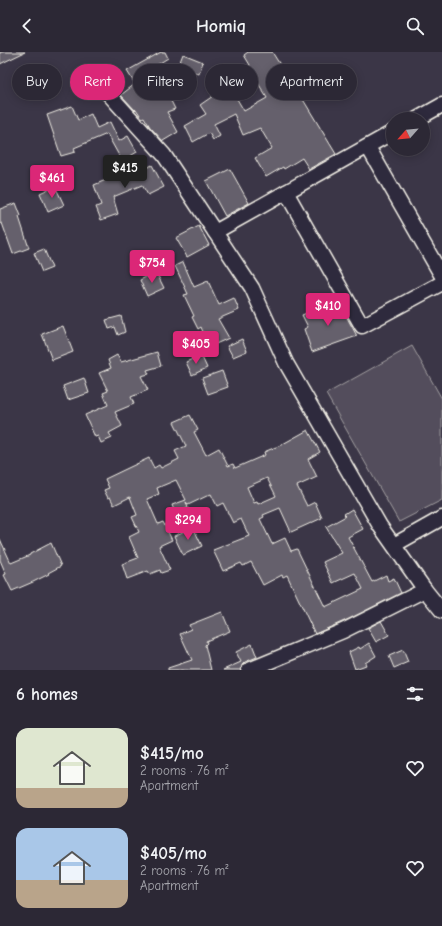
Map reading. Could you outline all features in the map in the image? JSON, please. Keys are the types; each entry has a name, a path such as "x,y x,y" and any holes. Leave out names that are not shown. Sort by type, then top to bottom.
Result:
{"street":[{"path":"114,100 164,155 252,288 286,363 380,526 425,590 442,611"},
{"path":"430,112 442,105"},
{"path":"215,232 386,136"},
{"path":"368,146 442,276"},
{"path":"286,192 362,326 442,283"},
{"path":"394,545 442,518"},
{"path":"249,670 343,631 425,590"}],"shaded area":[{"path":"412,346 442,399 442,500 399,522 326,394"}],"building":[{"path":"0,52 25,52 0,64"},
{"path":"161,52 165,52 168,58 158,64 140,64"},
{"path":"248,52 272,52 280,64 266,64 266,96 258,83 258,64 249,64 244,55"},
{"path":"183,54 203,62 199,74 197,73 197,64 179,64"},
{"path":"133,68 133,81 127,71"},
{"path":"133,86 133,100 170,100 175,109 167,112 178,132 163,141 150,127 144,117 142,118 136,109 135,110 125,99 125,92"},
{"path":"266,99 266,100 303,100 336,154 309,169 302,158 284,169 283,167 266,177 255,158 272,148 260,128 243,135 234,114 214,124 220,136 213,140 209,133 193,142 185,126 206,114 200,105 207,100 238,100 244,111"},
{"path":"72,106 78,120 91,114 97,128 110,122 119,141 128,136 137,152 122,161 107,134 74,148 75,152 61,156 47,115"},
{"path":"152,165 164,187 148,195 142,185 113,197 118,214 101,220 96,207 101,205 94,185 125,172 128,178"},
{"path":"230,169 249,203 225,216 206,181"},
{"path":"55,186 64,205 48,212 40,193"},
{"path":"16,203 29,248 13,254 2,223 0,224 0,209"},
{"path":"199,226 209,245 187,257 176,238"},
{"path":"44,249 52,268 42,272 34,253"},
{"path":"183,262 194,287 208,281 219,305 234,298 239,310 218,319 229,338 209,347 201,327 198,329 192,317 194,316 184,295 188,294 175,266"},
{"path":"156,272 164,288 147,296 140,280"},
{"path":"338,301 357,336 312,352 304,329 308,327 302,315"},
{"path":"121,316 125,332 118,335 115,327 109,329 106,320"},
{"path":"63,326 73,352 52,360 42,334"},
{"path":"242,339 247,351 233,357 227,346"},
{"path":"157,352 161,366 147,370 149,374 141,376 148,390 131,397 134,404 115,412 122,426 109,433 112,438 101,443 98,436 95,437 85,415 108,405 103,393 108,391 99,373 111,368 108,360 117,355 121,362"},
{"path":"201,355 207,368 192,375 186,362"},
{"path":"222,371 228,387 208,394 202,378"},
{"path":"84,378 89,393 68,400 63,386"},
{"path":"190,415 198,430 194,432 206,455 219,448 228,466 233,464 235,468 265,455 264,452 281,445 308,430 320,452 308,459 317,477 297,486 307,506 315,502 322,518 291,532 280,508 263,515 264,517 260,519 272,544 285,538 291,551 297,549 325,607 363,589 355,573 333,583 323,562 342,553 326,527 346,516 344,514 352,509 363,529 348,537 372,582 386,575 388,581 394,578 401,593 315,634 287,575 283,577 282,575 263,585 251,562 243,566 241,563 223,571 213,550 249,536 241,519 233,523 223,503 217,506 211,494 188,505 186,502 188,508 175,513 172,505 186,500 176,480 157,488 159,494 147,499 158,524 163,522 172,540 159,546 170,570 161,573 160,570 150,574 148,571 127,579 122,564 138,558 129,537 139,532 132,517 137,515 130,497 114,505 104,490 109,488 105,479 149,458 154,468 159,465 161,468 179,459 175,451 186,446 174,422","holes":["267,478 276,496 258,504 257,502 254,503 247,487"]},
{"path":"193,527 202,546 183,555 174,536"},
{"path":"0,539 11,563 30,555 51,543 61,566 48,573 49,574 12,591 4,575 6,574 0,560"},
{"path":"222,612 230,631 206,641 207,643 205,645 211,670 168,670 168,668 192,660 180,634 191,629 189,625"},
{"path":"381,621 389,635 376,642 368,628"},
{"path":"369,643 376,656 365,663 366,665 355,669 349,652 359,647 360,649"},
{"path":"252,644 257,657 245,662 242,665 241,670 223,670 241,662 236,652"},
{"path":"403,650 408,662 394,668 389,656"}]}
